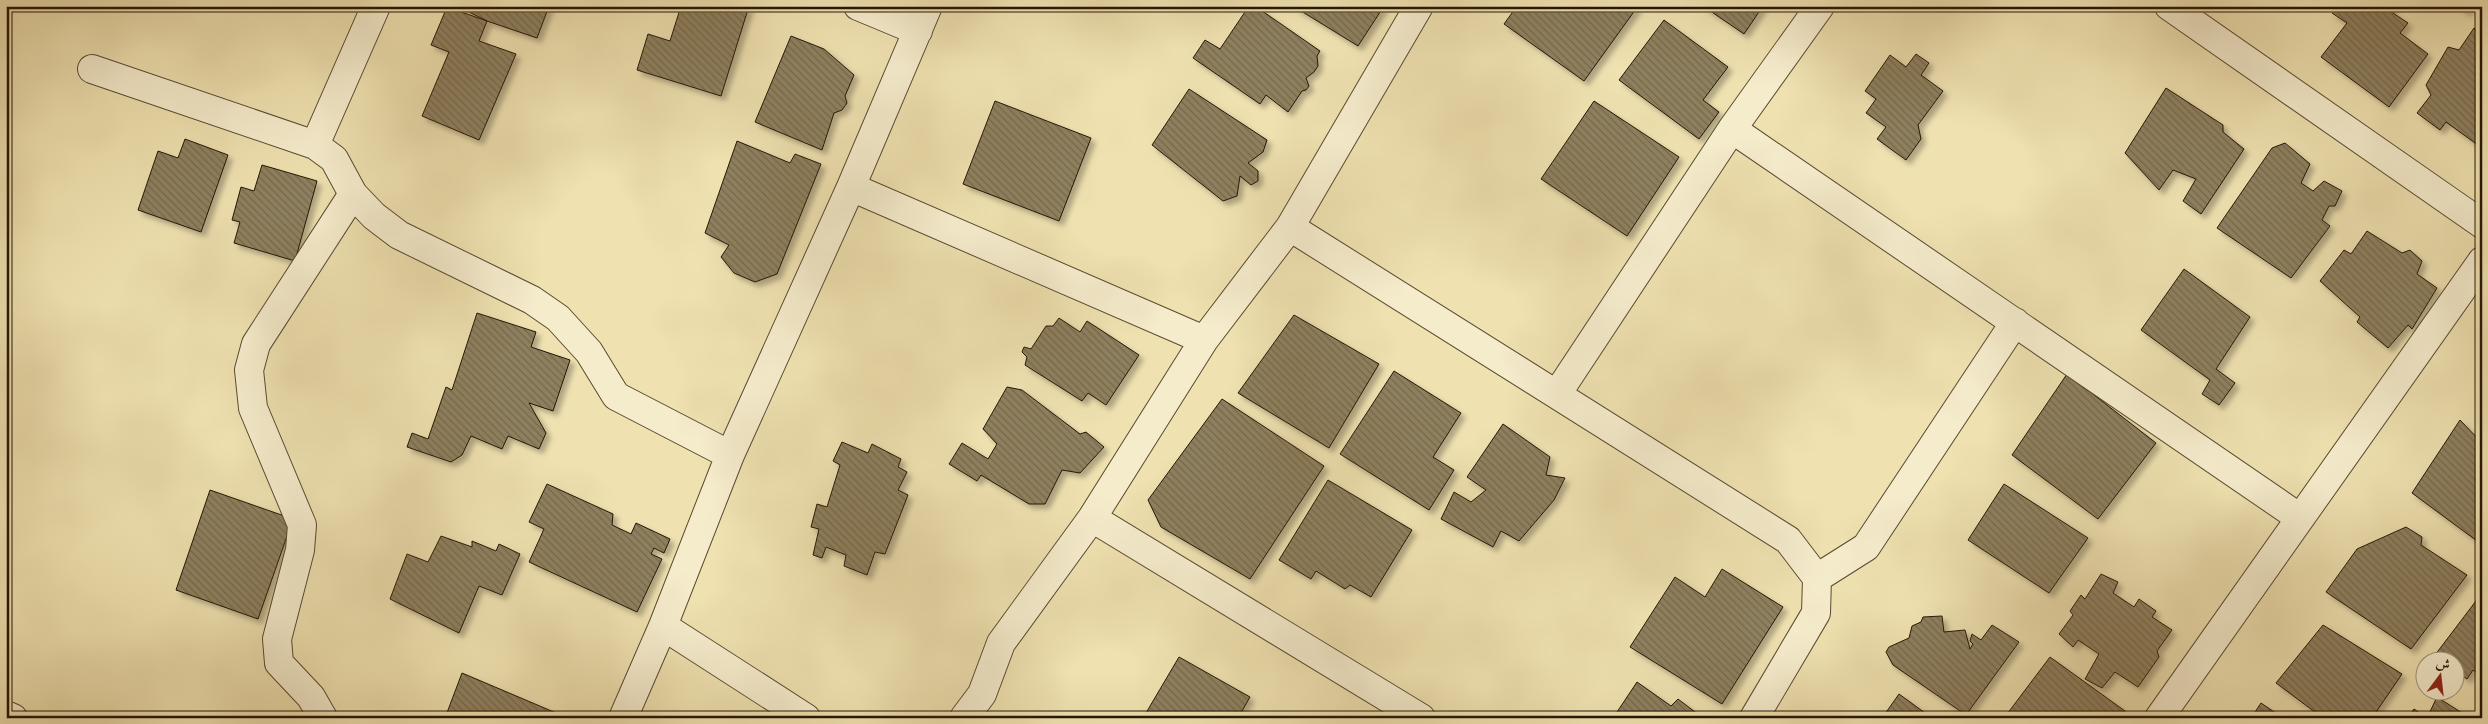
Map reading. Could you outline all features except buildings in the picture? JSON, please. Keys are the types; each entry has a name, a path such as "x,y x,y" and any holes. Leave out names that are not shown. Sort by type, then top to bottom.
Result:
{"street":[{"path":"315,145 376,6"},
{"path":"858,6 918,31"},
{"path":"623,718 663,626 730,455 851,187 928,6"},
{"path":"964,718 982,694 1001,643 1092,518 1204,340 1290,227 1419,6"},
{"path":"1557,394 1732,129 1820,6"},
{"path":"2169,6 2482,224"},
{"path":"92,69 315,145 334,159 353,194 374,216 399,235 532,300 558,318 589,352 616,396 730,455"},
{"path":"1732,129 2300,518"},
{"path":"851,187 1204,340"},
{"path":"323,718 311,697 278,663 277,638 300,550 302,526 253,408 249,370 256,344 353,194"},
{"path":"1290,227 1788,540 1817,578 1816,613 1754,718"},
{"path":"2159,718 2482,261"},
{"path":"1817,578 1866,547 2015,322"},
{"path":"1092,518 1421,718"},
{"path":"663,626 806,718"},
{"path":"6,715 13,718"}]}
